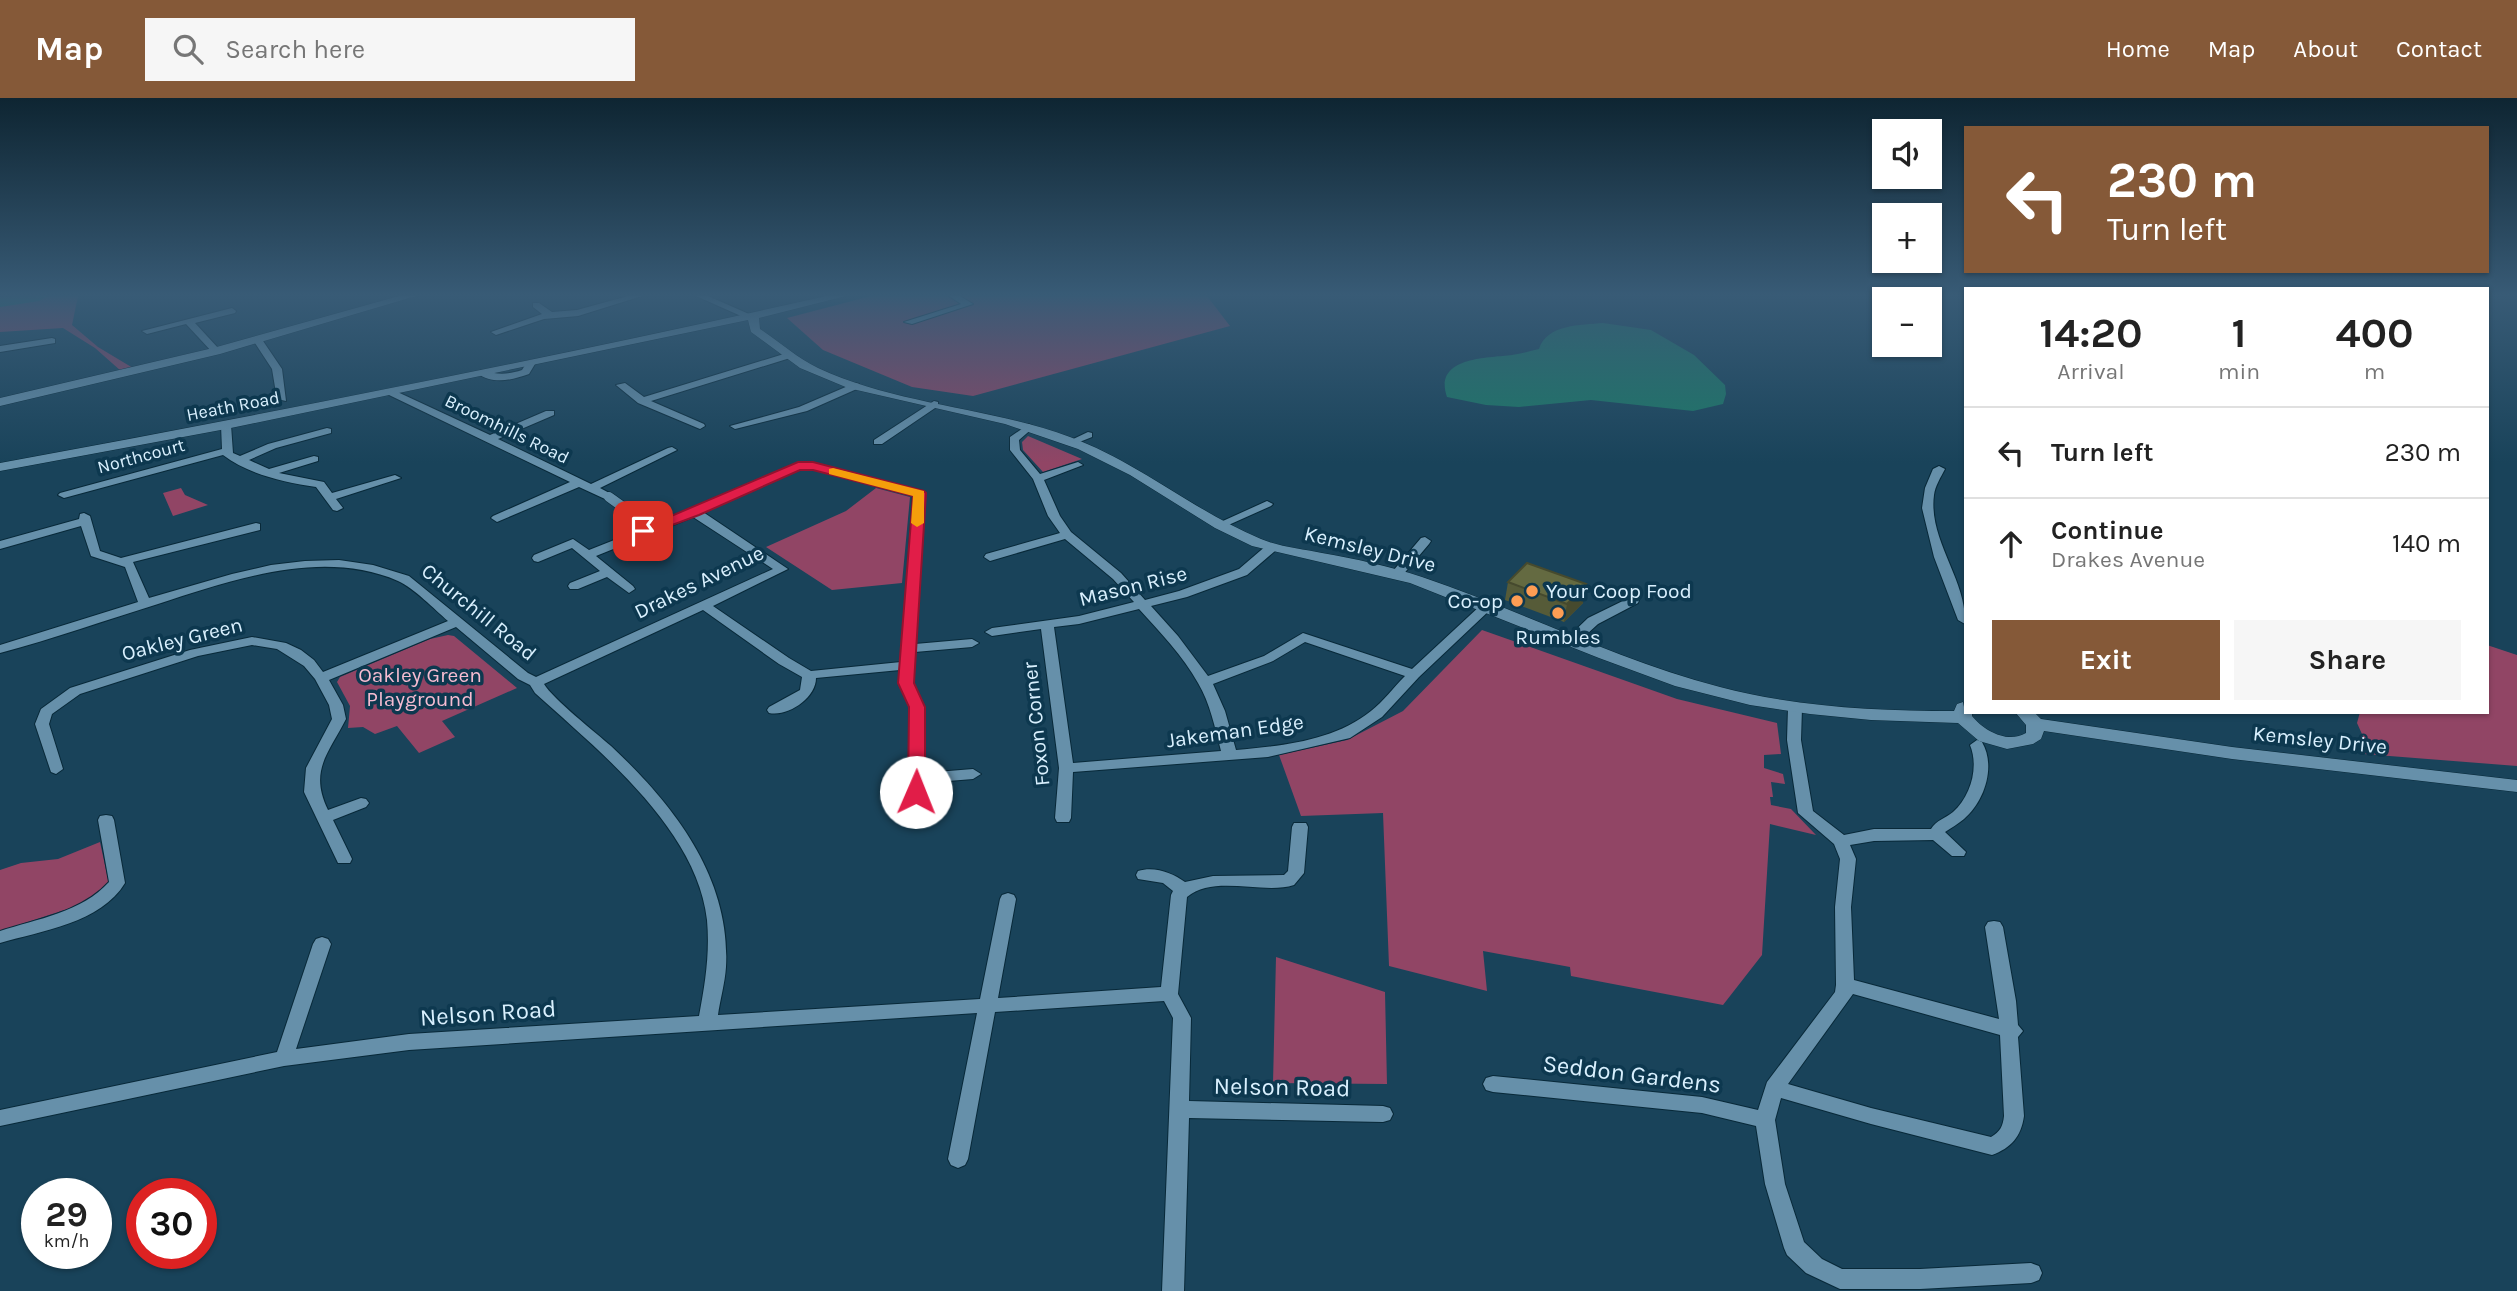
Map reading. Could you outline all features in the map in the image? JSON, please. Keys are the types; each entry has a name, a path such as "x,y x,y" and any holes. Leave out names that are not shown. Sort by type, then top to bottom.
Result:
{"street":[{"path":"0,402 213,352"},
{"path":"266,352 277,369 282,399"},
{"name":"Heath Road","path":"0,467 226,425 588,352"},
{"name":"Kemsley Drive","path":"782,352 820,373 855,386 1029,426 1072,442 1138,473 1249,541 1396,574 1664,676 1721,693 1795,708 1846,713 1964,711"},
{"path":"642,401 787,356"},
{"path":"621,385 642,401 700,426"},
{"path":"735,426 803,409 855,386"},
{"name":"Broomhills Road","path":"391,392 609,497"},
{"path":"878,442 934,404"},
{"path":"488,440 550,413"},
{"path":"226,425 227,451 237,461 284,479 320,484 333,502 395,478"},
{"path":"1029,426 1014,439 1014,450 1038,478 1054,516 1067,535 1117,576 1205,682 1219,711 1230,756"},
{"path":"237,461 272,446 327,431"},
{"path":"1072,442 1088,435"},
{"path":"592,488 672,450"},
{"name":"Northcourt","path":"64,493 227,451"},
{"path":"266,473 314,459"},
{"path":"1038,478 1078,465"},
{"path":"588,555 798,466 813,466 919,493 906,683 917,707 917,785 973,774"},
{"path":"1940,469 1928,492 1928,510 1937,546 1964,617"},
{"path":"497,517 578,482"},
{"path":"609,497 623,507 643,531"},
{"path":"1220,525 1267,504"},
{"name":"Drakes Avenue","path":"536,682 782,569 694,512"},
{"path":"0,545 84,519 95,553 130,565 145,603"},
{"path":"123,561 256,527"},
{"path":"990,557 1067,535"},
{"path":"1396,574 1425,541"},
{"path":"538,558 573,543 629,589"},
{"name":"Mason Rise","path":"992,632 1047,625 1143,605 1222,582 1243,572 1271,548"},
{"name":"Churchill Road","path":"0,649 227,578 267,569 352,565 386,571 405,579 523,676 536,682 540,690 635,775 684,836 711,895 720,944 717,991 708,1023"},
{"path":"574,586 608,572"},
{"path":"1571,641 1593,621 1633,600"},
{"path":"705,606 783,661 809,675 972,643"},
{"name":"Jakeman Edge","path":"1066,768 1268,752 1345,735 1377,714 1414,674 1486,608"},
{"path":"321,678 457,622"},
{"name":"Foxon Corner","path":"1047,625 1066,768 1063,818"},
{"path":"1205,682 1270,659 1289,649 1303,637 1414,674"},
{"name":"Oakley Green","path":"56,769 42,724 46,712 63,697 195,653 251,641 281,646 309,663 336,705 339,719 313,768 313,792 324,818"},
{"path":"774,710 807,693 811,684 809,675"},
{"path":"1795,708 1794,740 1807,813 1841,841 1848,859 1843,907 1844,994 1774,1088 1765,1120 1775,1184 1795,1248 1814,1266 1840,1279 1920,1279 2031,1273"},
{"path":"1966,714 1979,733 2007,742 2031,738 2036,730 2030,718"},
{"name":"Kemsley Drive","path":"2030,718 2232,753 2517,786"},
{"path":"1937,834 1939,828 1958,816 1972,799 1981,766 1981,752 1977,745"},
{"path":"344,859 324,818 361,803"},
{"path":"0,937 88,907 109,895 117,883 106,820"},
{"path":"1173,1291 1182,1018 1169,994 1179,895 1182,889 1200,882 1288,881 1296,873 1300,827"},
{"path":"1841,841 1874,835 1937,834 1958,852"},
{"path":"1144,875 1167,878 1182,889"},
{"path":"958,1159 1008,899"},
{"path":"1774,1088 1871,1116 1992,1146 2003,1141 2013,1128 2011,1030 1994,927"},
{"path":"284,1058 322,944"},
{"path":"1845,985 2011,1030"},
{"name":"Nelson Road","path":"0,1118 284,1058 410,1042 1169,994"},
{"name":"Seddon Gardens","path":"1493,1084 1702,1105 1765,1120"},
{"name":"Nelson Road","path":"1180,1109 1383,1114"}],"green space":[{"path":"99,352 106,352 133,368 121,371"},
{"path":"827,352 1136,352 973,396 912,387"},
{"path":"1028,436 1082,459 1043,472 1023,450 1022,442"},
{"path":"181,488 185,495 208,505 173,516 163,493"},
{"path":"876,488 910,497 902,583 832,590 766,547 846,511"},
{"path":"1482,630 1677,699 1777,723 1781,754 1764,755 1764,768 1783,774 1785,784 1771,782 1771,805 1791,809 1816,835 1770,824 1762,955 1723,1005 1571,976 1570,967 1483,951 1487,991 1389,966 1383,813 1301,816 1279,755 1347,740 1403,711"},
{"name":"Oakley Green Playground","path":"454,636 517,688 442,721 455,737 419,753 397,726 375,734 363,727 348,728 350,706 337,682 340,677 430,639"},
{"path":"2489,646 2517,655 2517,766 2364,754 2366,743 2357,723 2359,714 2489,714"},
{"path":"100,842 109,884 89,902 0,931 0,870 21,863 58,859"},
{"path":"1276,957 1385,992 1387,1084 1273,1083"}],"shaded area":[{"path":"1528,352 1688,352 1725,385 1726,394 1723,404 1693,411 1591,400 1519,407 1486,405 1447,397 1445,384 1448,374 1455,367 1477,359"}],"building":[{"path":"1527,563 1586,584 1567,604 1508,582"}],"slow traffic":[{"path":"833,471 919,493 917,523"}],"place":[{"name":"Your Coop Food","path":"1532,591"},
{"name":"Co-op","path":"1517,601"},
{"name":"Rumbles","path":"1558,613"}],"route":[{"path":"643,531 778,477 798,466 813,466 919,493 906,683 917,707 916,792"}]}
